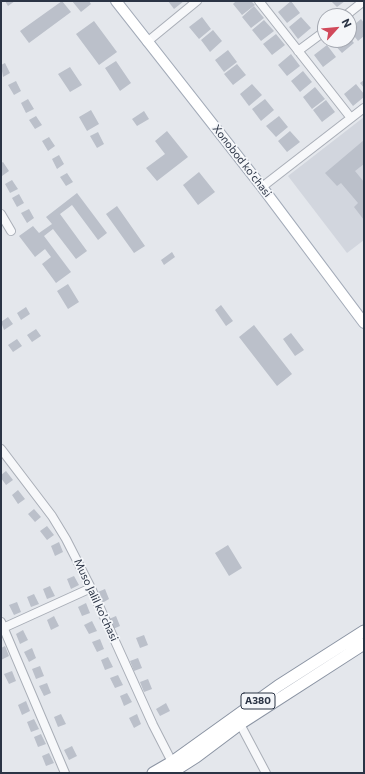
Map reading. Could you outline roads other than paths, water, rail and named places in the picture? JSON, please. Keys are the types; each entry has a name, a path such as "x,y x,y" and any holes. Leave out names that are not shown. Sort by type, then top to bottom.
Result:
{"highway":[{"name":"A380","path":"172,768 278,686 364,631"},
{"name":"A380","path":"153,773 172,768 196,757 240,724 364,644"}],"main road":[{"name":"Xonobod ko'chasi","path":"116,1 262,187 364,323"}],"street":[{"path":"147,42 198,1"},
{"path":"259,1 351,118"},
{"path":"355,8 364,1"},
{"path":"298,51 317,37"},
{"path":"262,187 364,108"},
{"path":"1,214 10,231"},
{"name":"Muso Jalil ko'chasi","path":"1,449 52,516 92,588 172,768"},
{"path":"65,773 2,625 92,588"},
{"path":"240,724 266,773"}]}
